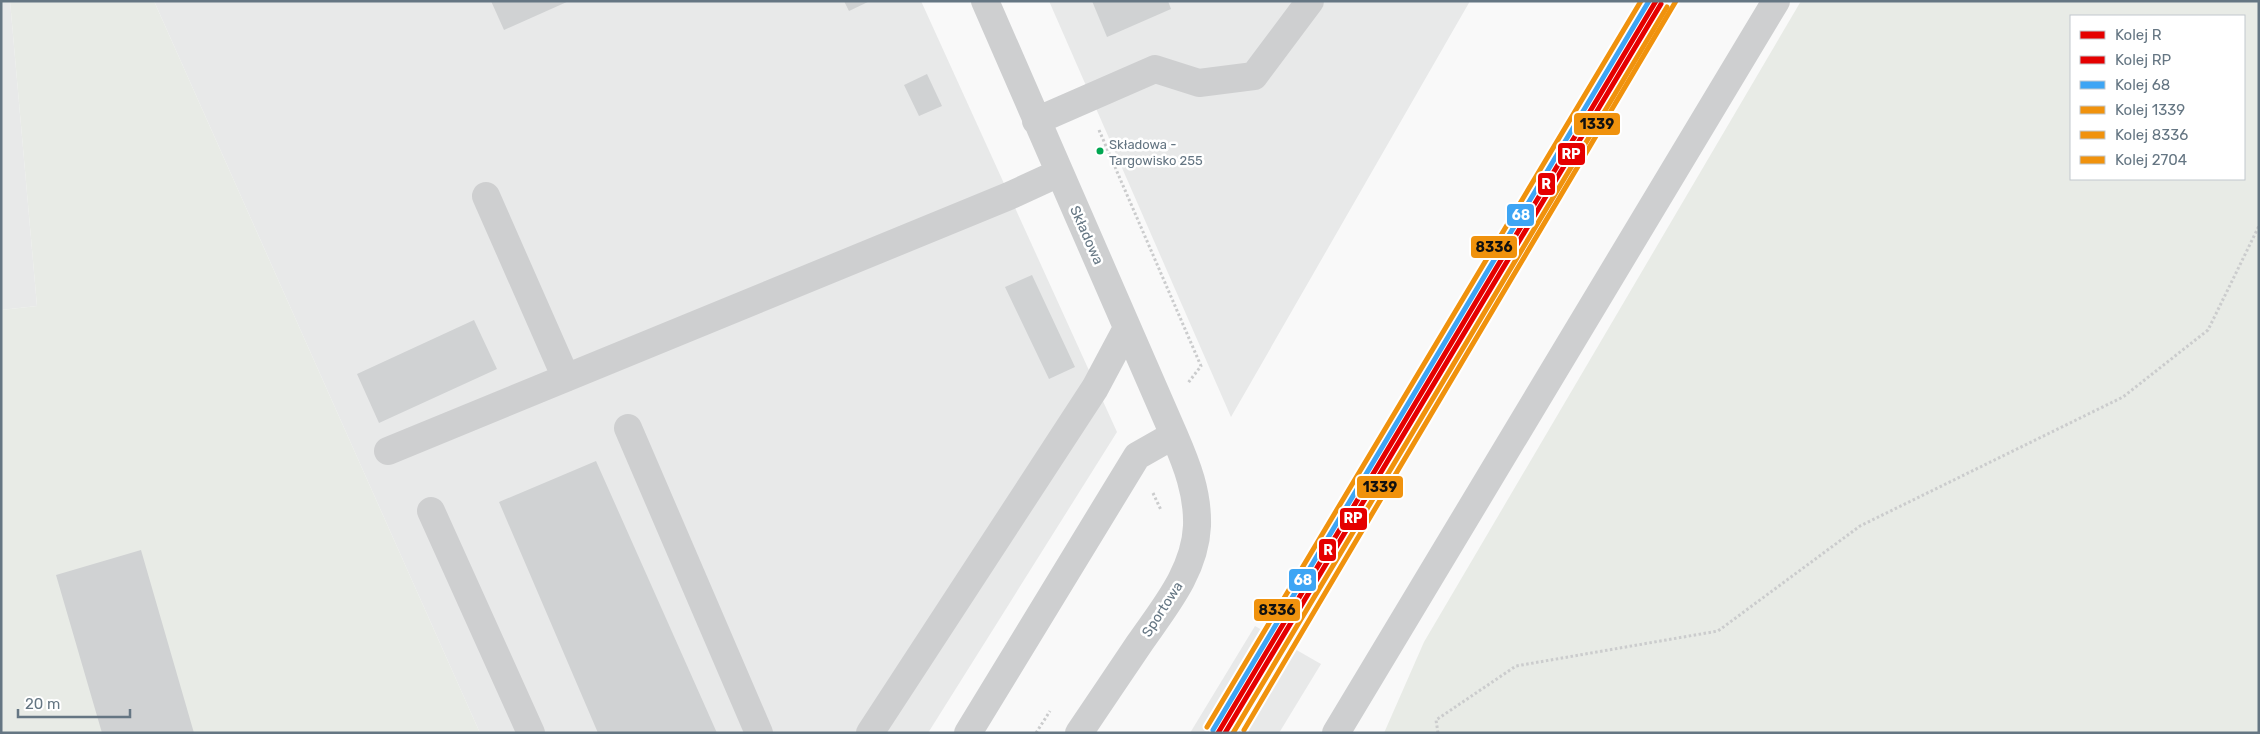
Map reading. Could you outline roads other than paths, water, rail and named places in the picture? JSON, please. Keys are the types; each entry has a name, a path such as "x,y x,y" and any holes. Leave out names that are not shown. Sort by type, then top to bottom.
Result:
{"street":[{"name":"Składowa","path":"984,1 1189,469"},
{"path":"1036,121 1155,69 1199,84 1254,76 1310,1"},
{"path":"1336,733 1776,1"},
{"path":"388,451 1009,196 1059,173"},
{"path":"486,196 566,378"},
{"path":"870,733 1096,388 1127,328"},
{"path":"628,428 759,733"},
{"path":"968,733 1137,456 1174,435"},
{"name":"Sportowa","path":"1079,733 1178,587 1192,556 1197,527 1196,497 1189,469"},
{"path":"431,511 531,733"}],"rail line":[{"name":"8336","path":"1207,727 1641,1"},
{"name":"68","path":"1213,730 1649,1"},
{"name":"R","path":"1218,733 1656,1"},
{"name":"2704","path":"1244,730 1676,1"},
{"name":"RP","path":"1225,733 1661,4"},
{"name":"1339","path":"1233,733 1667,7"}],"place":[{"name":"Składowa - Targowisko 255","path":"1100,151"}]}
